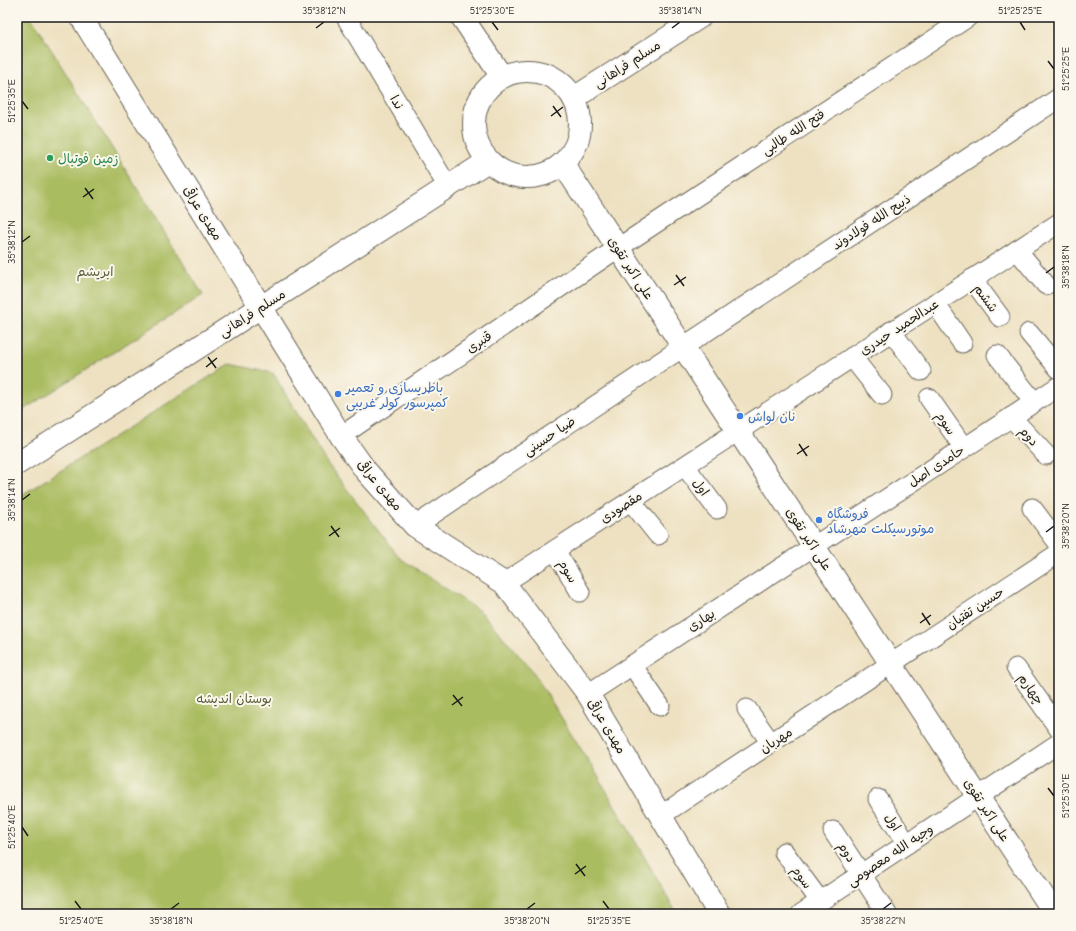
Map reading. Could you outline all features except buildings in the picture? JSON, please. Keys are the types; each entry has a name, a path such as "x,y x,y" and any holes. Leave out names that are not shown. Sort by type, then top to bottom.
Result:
{"main road":[{"name":"مهدی عراقی","path":"82,17 341,436 366,471 415,526 504,583 588,694 719,914"},
{"path":"462,17 502,77"},
{"name":"مسلم فراهانی","path":"574,98 700,17"},
{"path":"518,71 540,72 551,76 564,85 574,98 580,115 580,133 574,150 563,164 549,173 533,178 516,177 501,171 488,161 479,147 474,132 474,115 479,100 489,86 502,77 518,71"},
{"name":"مسلم فراهانی","path":"17,464 488,161"},
{"name":"علی اکبر تقوی","path":"563,164 1055,914"}],"street":[{"name":"ندا","path":"346,17 448,187"},
{"name":"فتح الله طالبی","path":"618,248 968,17"},
{"name":"ذبیح الله فولادوند","path":"683,347 1059,98"},
{"name":"عبدالحمید حیدری","path":"738,431 972,279 1057,227"},
{"name":"قنبری","path":"341,436 618,248"},
{"path":"1018,250 1046,285"},
{"name":"ششم","path":"972,279 1000,317"},
{"path":"935,303 962,343"},
{"path":"892,331 921,371"},
{"path":"1030,333 1059,369"},
{"name":"ضیا حسینی","path":"415,526 683,347"},
{"path":"996,355 1034,402"},
{"path":"852,357 882,395"},
{"name":"حامدی اصل","path":"814,546 1034,402 1056,393"},
{"name":"سوم","path":"929,398 964,448"},
{"name":"دوم","path":"1011,417 1046,455"},
{"name":"مقصودی","path":"504,583 738,431"},
{"name":"اول","path":"685,466 717,509"},
{"path":"631,501 658,535"},
{"path":"1032,508 1059,544"},
{"name":"بهاری","path":"588,694 814,546"},
{"name":"سوم","path":"555,550 580,592"},
{"name":"حسین تفتیان","path":"891,663 1059,553"},
{"name":"مهربان","path":"660,816 891,663"},
{"path":"632,665 660,706"},
{"name":"چهارم","path":"1016,668 1059,729"},
{"path":"747,709 771,743"},
{"name":"وجیه الله معصومی","path":"801,914 1059,743"},
{"name":"اول","path":"878,799 907,844"},
{"name":"دوم","path":"833,831 887,914"},
{"name":"سوم","path":"784,852 820,901"}],"green space":[{"name":"ابریشم","path":"17,17 31,17 203,295 17,414"},
{"name":"بوستان اندیشه","path":"230,364 273,373 326,462 400,558 481,612 532,670 599,778 677,914 17,914 17,498"}],"place":[{"name":"زمین فوتبال","path":"50,158"},
{"name":"باطریسازی و تعمیر کمپرسور کولر غریبی","path":"338,394"},
{"name":"نان لواش","path":"740,416"},
{"name":"فروشگاه موتورسیکلت مهرشاد","path":"819,520"}]}
